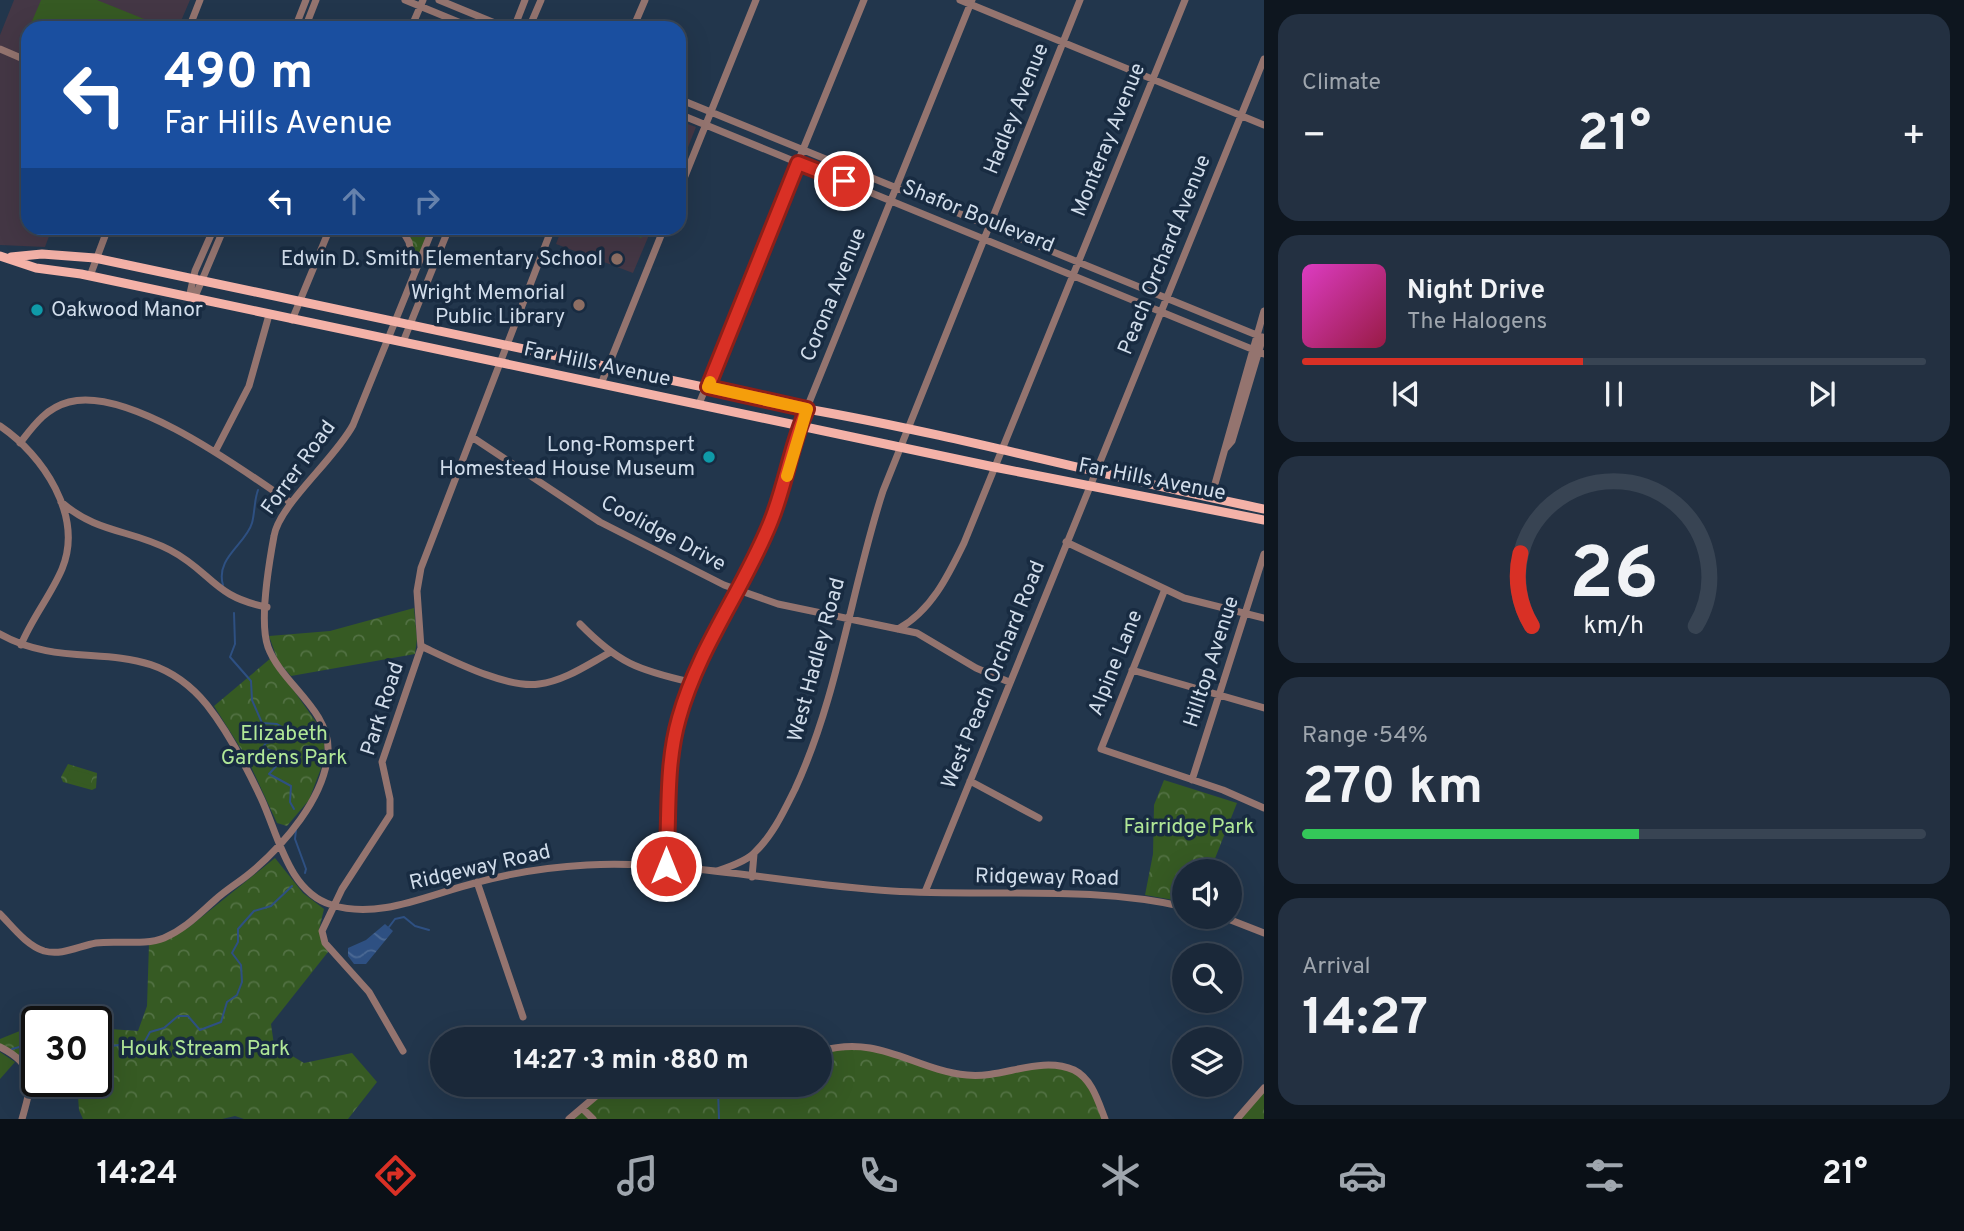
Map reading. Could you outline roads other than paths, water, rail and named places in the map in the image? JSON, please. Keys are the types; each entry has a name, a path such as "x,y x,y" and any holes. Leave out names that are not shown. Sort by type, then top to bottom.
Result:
{"main road":[{"name":"Far Hills Avenue","path":"3,257 41,254 95,258 505,346 1098,468 1264,509"},
{"name":"Far Hills Avenue","path":"3,257 36,268 90,276 994,467 1264,520"}],"street":[{"path":"192,21 200,0"},
{"path":"298,21 306,0"},
{"path":"307,21 316,0"},
{"path":"405,0 421,3 458,21"},
{"path":"439,0 490,21"},
{"path":"517,21 525,0"},
{"path":"532,21 541,0"},
{"path":"636,21 645,0"},
{"path":"686,174 756,0"},
{"path":"699,404 864,0"},
{"path":"960,0 971,2 1264,125"},
{"name":"Hadley Avenue","path":"907,427 1080,0"},
{"name":"Monteray Avenue","path":"921,612 956,560 1185,0"},
{"name":"Corona Avenue","path":"666,866 669,768 678,720 690,682 709,638 737,591 771,521 800,425 971,2"},
{"path":"414,21 421,3"},
{"path":"0,49 21,58"},
{"name":"Peach Orchard Avenue","path":"1098,468 1264,58"},
{"name":"Shafor Boulevard","path":"686,102 1262,336"},
{"name":"Shafor Boulevard","path":"686,117 1258,352"},
{"path":"90,276 105,235"},
{"path":"192,298 212,235"},
{"path":"197,281 220,235"},
{"path":"292,320 327,235"},
{"path":"405,235 414,269"},
{"name":"Forrer Road","path":"0,914 33,946 48,952 61,952 99,943 155,941 186,926 249,874 279,844 312,799 327,760 328,742 321,725 268,646 267,607 274,533 291,503 345,439 396,322 429,235"},
{"path":"403,342 446,235"},
{"name":"Park Road","path":"403,1051 369,992 323,937 323,926 390,815 390,799 382,770 383,752 421,646 417,591 421,568 549,235"},
{"path":"601,384 661,235"},
{"path":"1211,498 1226,448 1224,441 1258,352 1264,311"},
{"path":"215,452 249,386 269,315"},
{"path":"20,443 34,424 52,409 72,401 92,400 149,418 215,452 291,503"},
{"path":"0,426 36,460 61,501 67,525 65,559 21,645"},
{"name":"West Hadley Road","path":"716,872 754,854 779,820 808,759 831,689 869,533 907,427"},
{"name":"Coolidge Drive","path":"472,437 600,523 737,591 778,604 919,635 976,668 1010,682"},
{"name":"West Peach Orchard Road","path":"925,892 1098,468"},
{"path":"61,501 95,526 170,550 228,596 267,607"},
{"path":"1066,542 1165,590 1199,603 1264,618"},
{"name":"Hilltop Avenue","path":"1192,780 1264,554"},
{"name":"Alpine Lane","path":"1165,590 1101,749 1192,780"},
{"path":"898,629 921,612"},
{"path":"919,635 918,621 921,612"},
{"path":"580,624 608,653 640,669 690,682"},
{"name":"Ridgeway Road","path":"0,634 21,645 59,654 133,658 157,666 184,682 206,704 241,758 279,844 302,885 320,901 333,906 363,909 397,905 477,882 562,867 666,866 840,887 925,892 1112,896 1172,905"},
{"path":"421,646 495,677 531,685 550,682 608,653"},
{"path":"1132,670 1264,708"},
{"path":"1192,780 1264,808"},
{"path":"970,781 1039,818"},
{"path":"752,877 754,854"},
{"path":"477,882 523,1017"},
{"path":"1242,924 1264,933"},
{"path":"832,1049 844,1046 870,1048 966,1075 990,1075 1045,1066 1066,1068 1087,1080 1105,1119"},
{"path":"0,1047 24,1065 30,1076 30,1090 22,1119"},
{"path":"1237,1119 1264,1088"},
{"path":"569,1119 595,1097"},
{"path":"582,1108 593,1119"}],"water":[{"path":"385,924 393,931 366,964 354,964 348,956 348,948 366,940"}],"waterway":[{"path":"223,585 223,567 249,531 258,490"},
{"path":"234,613 235,644 230,657 251,681 252,700 262,723 277,724 287,730 287,738 266,743 263,747 278,756 279,763 269,774 291,786 290,802 294,809"},
{"path":"296,830 295,839 305,873"},
{"path":"112,1046 119,1045 139,1052 150,1032 164,1028 178,1016 188,1016 200,1030 221,1022 227,1002 237,995 242,982 241,965 232,953 238,942 238,929 254,911 271,906 292,886"},
{"path":"389,927 395,919 404,917 415,926 429,930"},
{"path":"12,1049 21,1047"},
{"path":"718,1097 719,1119"}],"place":[{"name":"Edwin D. Smith Elementary School","path":"617,259"},
{"name":"Wright Memorial Public Library","path":"579,305"},
{"name":"Oakwood Manor","path":"37,310"},
{"name":"Long-Romspert Homestead House Museum","path":"709,457"}],"park label":[{"name":"Elizabeth Gardens Park","path":"284,746"},
{"name":"Fairridge Park","path":"1189,827"},
{"name":"Houk Stream Park","path":"205,1049"}]}
